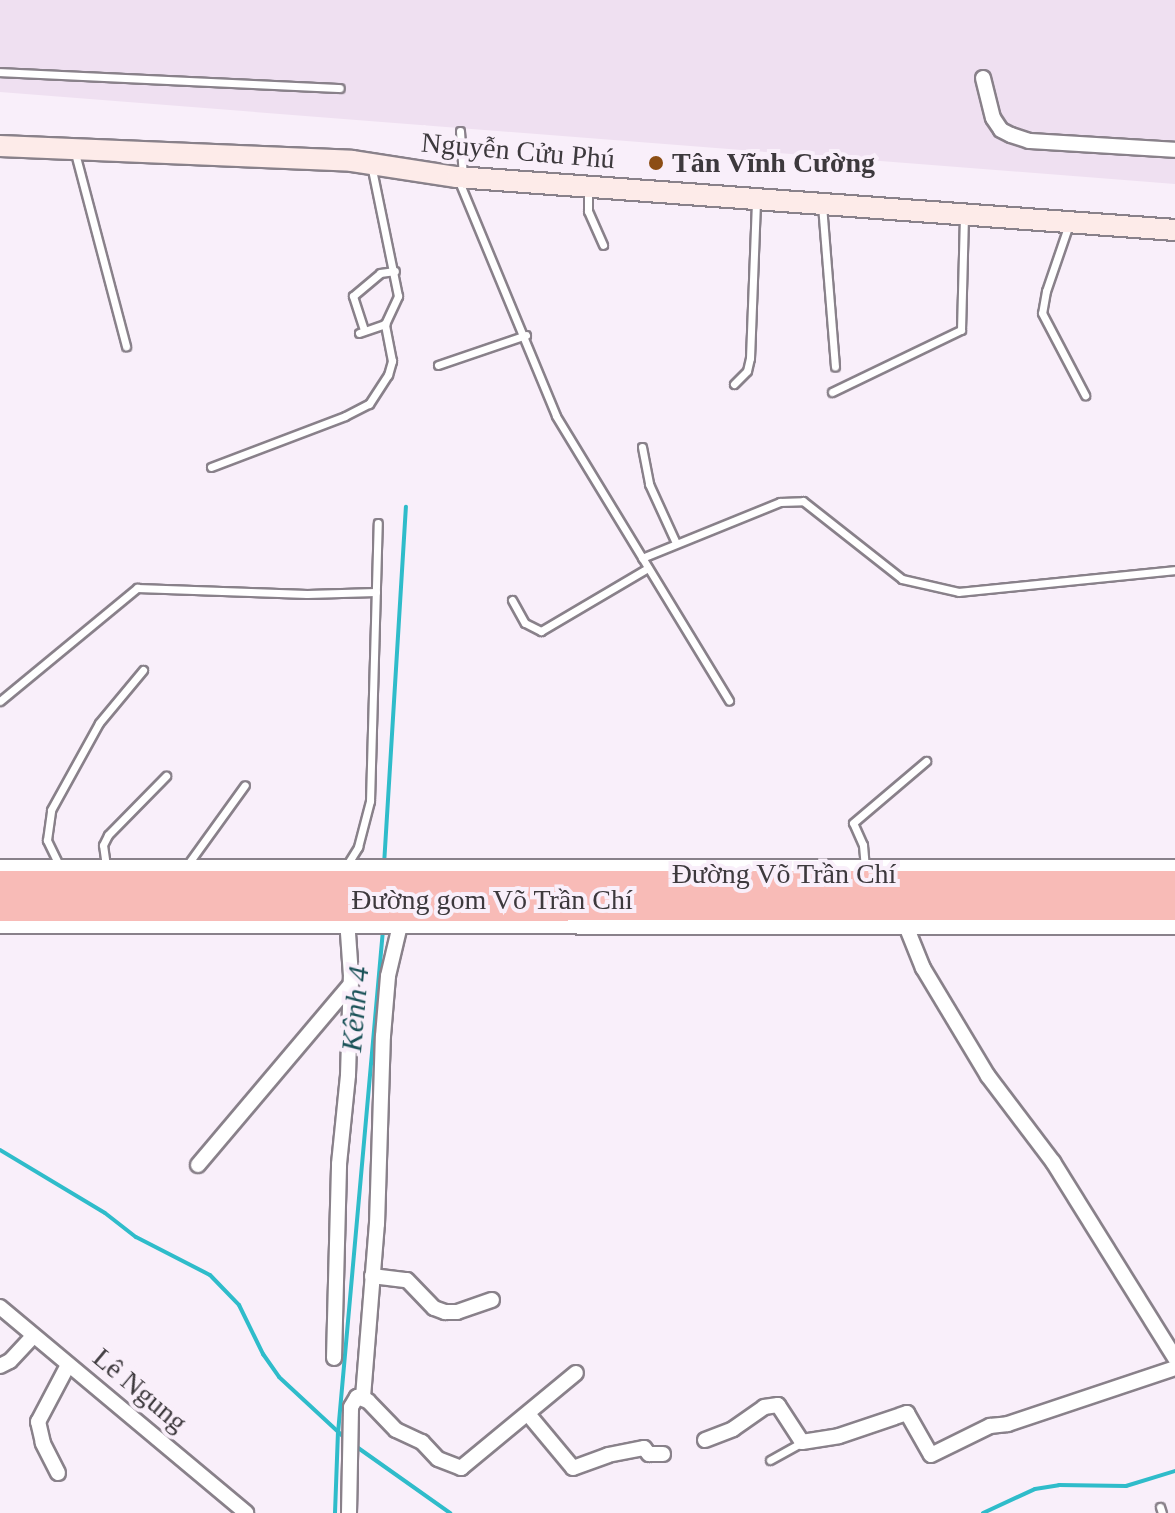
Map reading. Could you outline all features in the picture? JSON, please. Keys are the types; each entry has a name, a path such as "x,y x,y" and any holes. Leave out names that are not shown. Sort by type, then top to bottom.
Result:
{"highway":[{"name":"Đường Võ Trần Chí","path":"348,896 415,883 866,876 1175,884"},
{"path":"0,884 348,896"},
{"name":"Đường Võ Trần Chí","path":"348,896 399,914 902,916 1175,907"},
{"path":"0,908 348,896"}],"main road":[{"name":"Nguyễn Cửu Phú","path":"0,146 370,163 460,177 1175,230"}],"street":[{"path":"983,78 993,118 1001,130 1011,135 1029,141 1175,150"},
{"name":"Đường gom Võ Trần Chí","path":"0,867 188,864 348,896"},
{"name":"Đường gom Võ Trần Chí","path":"0,926 348,896 1175,867"},
{"path":"334,1358 339,1164 347,1103 351,984 348,896"},
{"path":"363,1397 386,991 399,914"},
{"path":"1175,927 902,916 923,968 988,1076 1053,1162 1175,1358"},
{"path":"198,1165 351,984"},
{"path":"372,1276 407,1280 434,1308 445,1312 457,1312 492,1300"},
{"name":"Lê Ngung","path":"0,1307 246,1513"},
{"path":"0,1366 10,1361 33,1336"},
{"path":"58,1473 39,1433 38,1422 68,1365"},
{"path":"705,1440 733,1429 764,1407 778,1405 802,1442 839,1436 907,1413 931,1455 990,1426 1037,1415 1175,1368"},
{"path":"349,1513 351,1407 357,1397 363,1397 396,1430 422,1442 451,1467 461,1468 576,1373"},
{"path":"528,1414 573,1468 608,1455 644,1448 649,1454 663,1454"}],"lane":[{"path":"0,72 340,88"},
{"path":"460,131 460,177 556,416 729,701"},
{"path":"74,151 126,346"},
{"path":"211,467 369,404 388,375 392,361 385,324 398,296 370,163"},
{"path":"588,186 588,211 603,245"},
{"path":"734,384 747,371 750,358 756,199"},
{"path":"822,205 835,366"},
{"path":"832,392 961,330 964,216"},
{"path":"1069,223 1046,291 1042,313 1085,395"},
{"path":"385,324 362,332 353,296 380,273 395,271"},
{"path":"438,365 526,335"},
{"path":"642,447 649,484 676,543"},
{"path":"642,558 780,502 803,501 902,579 959,592 1175,570"},
{"path":"348,896 370,801 378,523"},
{"path":"512,600 525,623 541,631 648,568"},
{"path":"0,701 137,588 307,594 376,592"},
{"path":"60,867 47,840 51,810 99,723 143,670"},
{"path":"866,876 863,845 853,823 926,761"},
{"path":"106,866 103,845 108,835 166,776"},
{"path":"188,864 245,785"},
{"path":"770,1460 802,1442"}],"shaded area":[{"path":"0,0 1175,0 1175,184 0,92"}],"waterway":[{"name":"Kênh 4","path":"384,865 406,507"},
{"name":"Kênh 4","path":"335,1513 338,1433 383,930"},
{"path":"0,1150 105,1213 136,1237 210,1275 239,1305 263,1354 279,1377 347,1440"},
{"path":"354,1445 450,1513"},
{"path":"983,1513 1035,1489 1059,1485 1126,1486 1175,1471"}],"place":[{"name":"Tân Vĩnh Cường","path":"656,163"}]}
